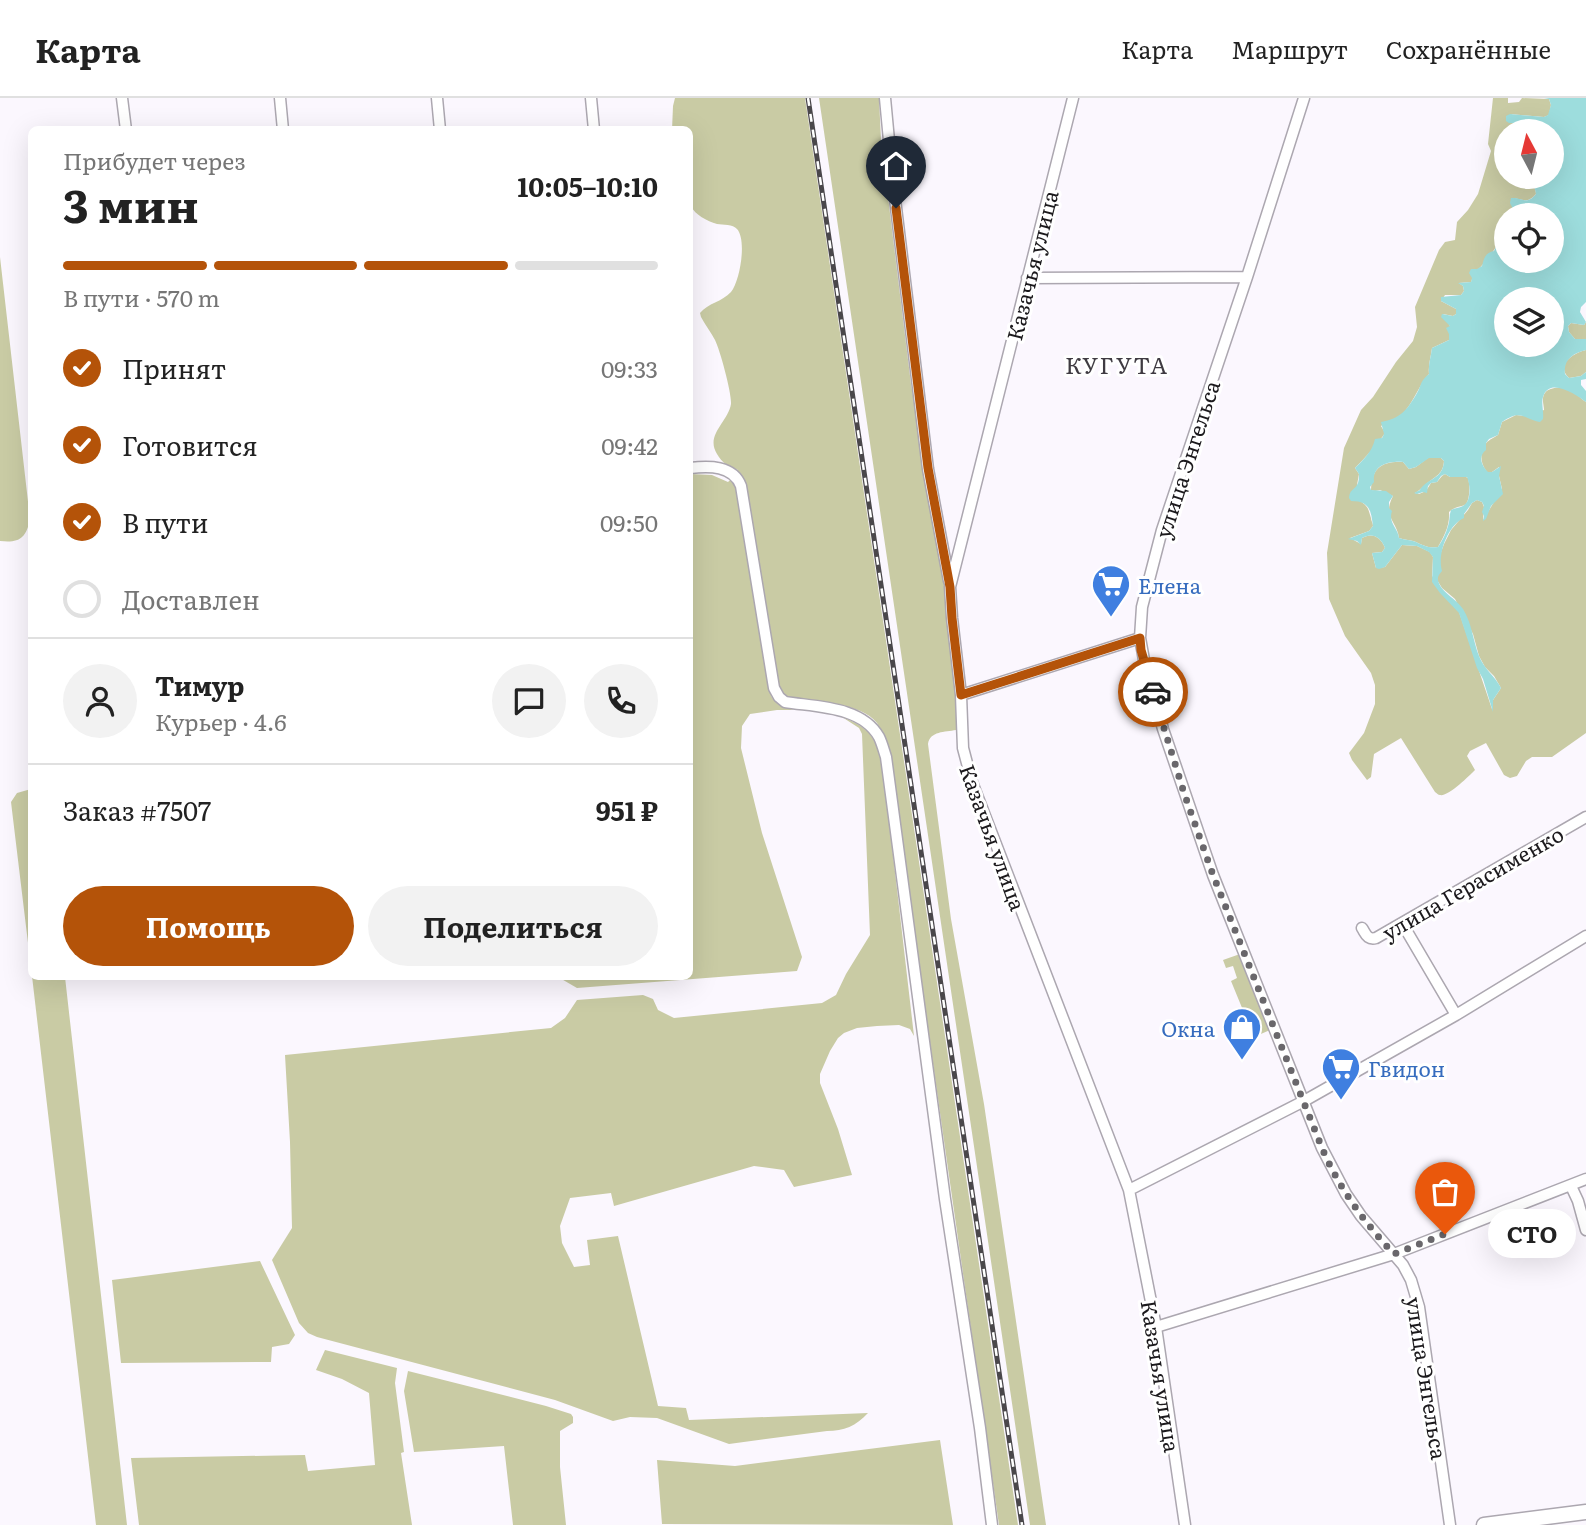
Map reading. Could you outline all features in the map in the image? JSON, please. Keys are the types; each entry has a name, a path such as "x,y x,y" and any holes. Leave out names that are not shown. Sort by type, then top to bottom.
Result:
{"main road":[{"path":"1484,1525 1586,1512"}],"street":[{"path":"122,98 126,126"},
{"path":"280,98 283,126"},
{"path":"437,98 440,126"},
{"path":"590,98 594,126"},
{"path":"885,98 928,468 950,587"},
{"name":"Казачья улица","path":"1073,98 950,587 952,618 961,695 963,748 972,782 1129,1190 1156,1327 1185,1525"},
{"name":"улица Энгельса","path":"1304,98 1162,530 1142,607 1140,638 1163,729 1213,875 1322,1148 1337,1179 1361,1216 1403,1265 1411,1280 1419,1307 1450,1525"},
{"path":"1027,278 1247,277"},
{"path":"693,468 720,468 738,478 741,486 774,688 779,697 785,702 844,711 860,717 880,738 886,757 992,1525"},
{"path":"961,695 1140,638"},
{"name":"улица Герасименко","path":"1362,928 1372,939 1586,817"},
{"path":"1402,923 1455,1015"},
{"path":"1129,1190 1304,1101 1586,936"},
{"path":"1156,1327 1394,1254 1586,1179"},
{"path":"1571,1186 1586,1230"}],"green space":[{"path":"675,98 805,98 1018,1525 999,1525 892,760 877,723 870,716 837,704 791,698 779,688 735,474 738,470 723,462 714,447 715,435 729,411 731,399 717,345 700,313 731,292 734,287 741,260 742,242 735,227 705,219 693,209 693,126 672,126"},
{"path":"819,98 879,98 881,140 911,384 945,588 956,696 956,730 935,734 928,744 951,919 984,1104 1046,1525 1030,1525"},
{"path":"1493,98 1508,98 1508,103 1519,102 1522,98 1549,99 1549,115 1544,117 1510,114 1524,119 1494,119 1494,189 1535,189 1536,194 1527,200 1515,198 1514,203 1494,203 1494,250 1471,282 1459,283 1464,291 1461,295 1445,295 1441,301 1456,309 1453,316 1443,314 1450,326 1449,340 1432,348 1429,374 1412,402 1397,418 1381,426 1385,433 1355,468 1359,474 1357,485 1360,501 1368,508 1373,526 1369,531 1350,538 1361,544 1362,538 1369,535 1381,541 1385,548 1382,552 1372,553 1376,568 1385,567 1402,545 1417,546 1430,552 1433,557 1432,576 1459,612 1492,709 1493,700 1501,688 1479,656 1473,634 1455,599 1437,580 1440,555 1451,530 1472,503 1477,500 1482,502 1483,520 1502,489 1499,467 1487,472 1481,457 1484,446 1498,435 1502,422 1516,415 1525,416 1544,410 1544,395 1554,388 1574,392 1586,402 1586,733 1552,757 1532,757 1526,761 1517,776 1510,778 1504,775 1486,743 1470,751 1467,756 1475,770 1453,790 1440,795 1435,792 1401,738 1374,754 1371,777 1367,780 1352,760 1349,753 1364,733 1375,704 1375,685 1371,673 1345,636 1329,599 1327,553 1344,448 1361,410 1413,341 1417,327 1415,307 1439,250 1445,242 1455,240 1457,222 1478,194 1491,151 1488,144"},
{"path":"0,257 28,502 28,525 21,538 0,541"},
{"path":"1586,322 1586,339 1575,339 1568,326 1571,323 1584,325"},
{"path":"1586,350 1586,372 1581,376 1569,378 1564,369 1567,360"},
{"path":"1429,457 1441,458 1444,461 1442,469 1415,493 1426,491 1431,483 1437,482 1445,474 1450,477 1466,477 1469,484 1467,502 1449,512 1448,526 1438,547 1399,538 1389,509 1393,496 1380,490 1371,490 1373,476 1379,467 1403,462 1409,469"},
{"path":"693,474 712,475 728,482 733,477 741,497 771,696 781,706 796,710 750,714 742,726 741,748 762,833 802,957 797,971 693,979"},
{"path":"842,717 860,725 871,735 883,768 914,1036 910,1029 899,1025 857,1028 838,1038 830,1051 820,1074 820,1083 852,1175 794,1187 784,1170 754,1166 614,1206 611,1193 570,1198 560,1226 562,1243 574,1267 590,1265 587,1240 618,1236 658,1406 686,1408 689,1420 868,1413 849,1427 839,1430 729,1444 657,1418 630,1417 613,1421 555,1400 308,1333 299,1323 272,1260 292,1228 285,1055 551,1028 565,1018 577,1000 643,995 653,999 658,1010 674,1018 822,1003 836,995 870,935 862,734 859,728"},
{"path":"28,790 28,943 11,802 17,793"},
{"path":"1240,954 1270,1030 1254,1037 1231,981 1237,978 1233,966 1226,968 1223,960"},
{"path":"32,980 65,980 127,1525 96,1525"},
{"path":"563,980 681,980 577,988"},
{"path":"260,1261 295,1335 289,1344 272,1347 271,1362 121,1363 112,1280"},
{"path":"325,1350 397,1368 395,1383 404,1452 401,1453 412,1525 139,1525 131,1458 305,1455 308,1471 375,1465 369,1393 316,1370"},
{"path":"408,1371 571,1414 573,1423 560,1431 560,1467 566,1525 513,1525 504,1446 414,1452 404,1391"},
{"path":"940,1440 953,1525 662,1524 657,1460 735,1466"}],"water":[{"path":"1544,98 1586,98 1586,302 1580,312 1586,322 1584,325 1571,323 1568,326 1575,339 1586,339 1586,350 1570,358 1565,374 1569,378 1581,376 1586,372 1586,379 1581,380 1581,385 1586,391 1586,402 1563,389 1551,388 1543,397 1543,419 1540,422 1518,415 1502,422 1498,435 1486,443 1486,450 1481,458 1488,472 1501,466 1499,476 1503,494 1491,506 1483,521 1484,506 1477,500 1464,514 1464,518 1453,527 1445,541 1441,557 1442,571 1438,579 1442,588 1463,609 1481,661 1501,688 1493,700 1493,712 1459,613 1432,582 1433,557 1417,546 1402,545 1385,567 1376,568 1372,553 1382,552 1385,548 1381,541 1369,535 1362,538 1361,545 1348,539 1369,531 1373,526 1366,505 1349,498 1359,481 1355,468 1370,452 1375,439 1382,438 1384,434 1381,422 1398,416 1407,408 1429,374 1432,348 1449,340 1446,328 1450,326 1441,317 1442,314 1453,316 1456,309 1441,301 1441,297 1461,295 1463,286 1458,283 1471,282 1471,269 1482,266 1485,256 1494,251 1494,273 1564,273 1564,203 1510,203 1511,198 1533,198 1536,194 1534,189 1564,189 1564,119 1506,119 1510,114 1544,117 1548,115 1551,105 1549,99","holes":["1429,458 1441,458 1444,461 1442,470 1414,493 1427,493 1428,486 1445,474 1450,477 1467,477 1469,496 1466,504 1451,510 1449,524 1438,547 1399,538 1389,508 1393,496 1386,491 1371,490 1376,472 1382,465 1392,462 1403,462 1409,469"]}],"railway":[{"path":"808,98 1022,1525"}],"way so far":[{"path":"1153,692 1213,875 1322,1148 1337,1179 1361,1216 1394,1254 1445,1234"}],"place":[{"name":"Елена","path":"1111,618"},
{"name":"Окна","path":"1242,1061"},
{"name":"Гвидон","path":"1341,1101"},
{"name":"СТО","path":"1445,1234"}],"district":[{"name":"КУГУТА","path":"1117,364"}],"route":[{"path":"896,208 928,468 950,587 961,695 1140,638 1153,692"}]}
